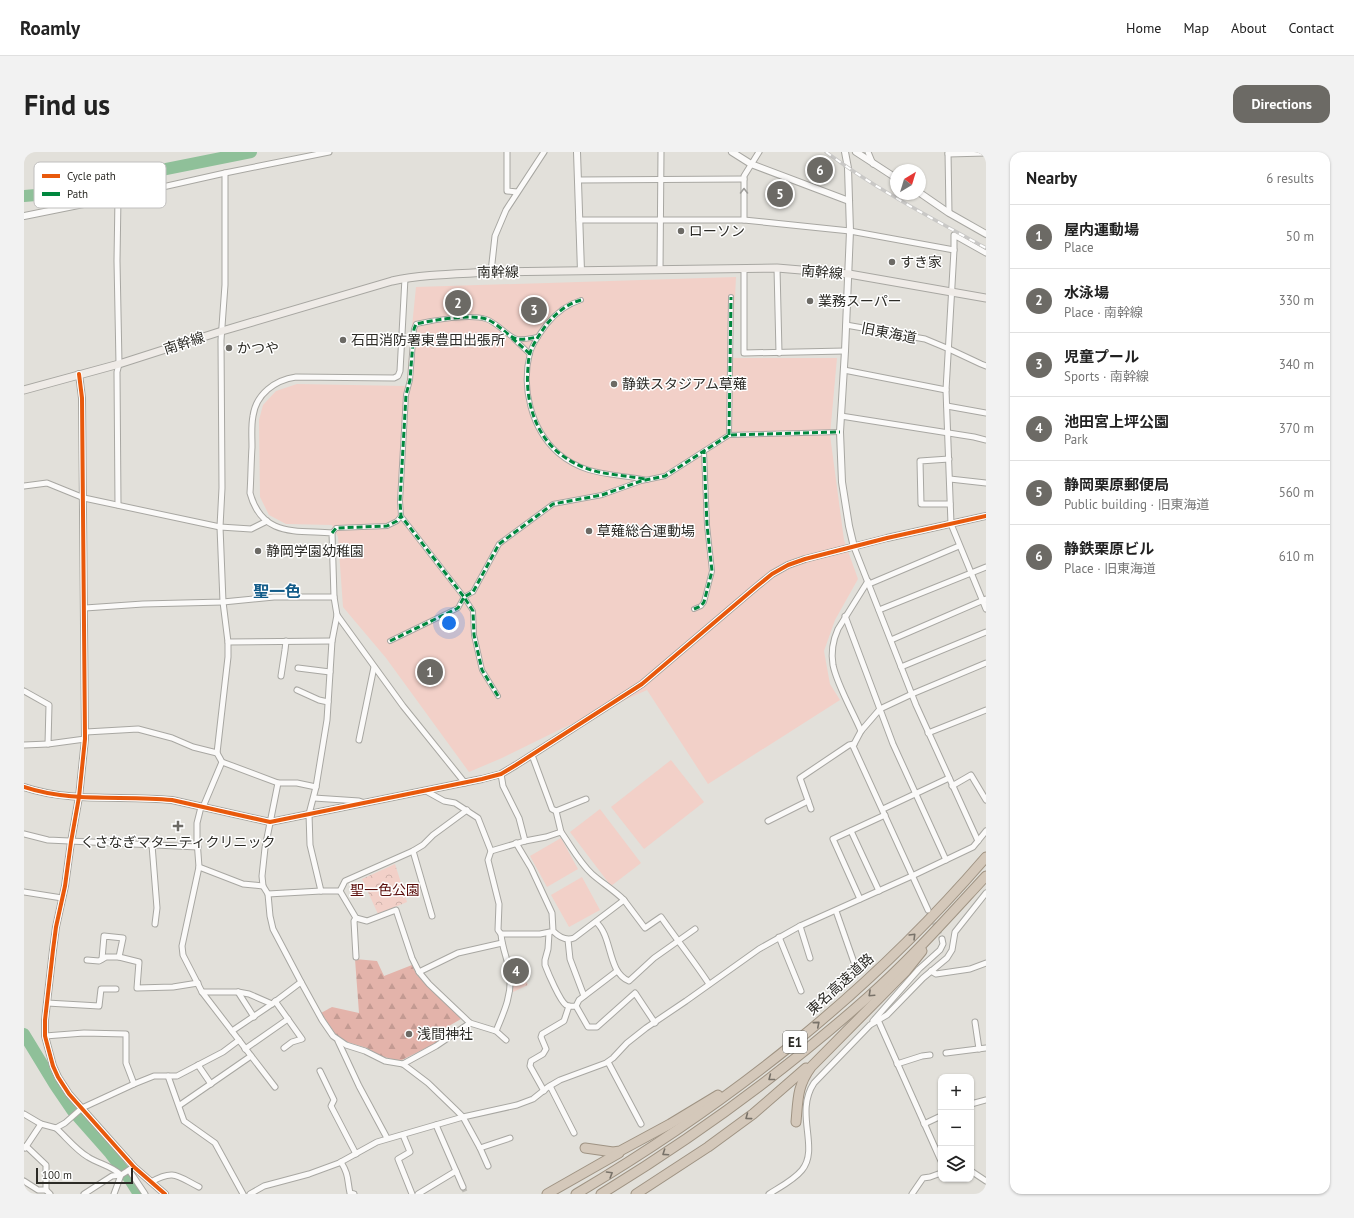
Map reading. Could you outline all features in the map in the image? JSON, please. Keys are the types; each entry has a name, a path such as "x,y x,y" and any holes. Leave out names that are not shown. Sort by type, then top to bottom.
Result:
{"highway":[{"name":"東名高速道路","path":"576,1194 682,1128 732,1092 779,1055 836,1008 887,961 928,921 986,857"},
{"name":"東名高速道路","path":"601,1194 652,1162 740,1102 826,1033 892,974 986,877"},
{"path":"796,1122 797,1099 802,1080 811,1067 906,971 986,877"},
{"path":"636,1194 708,1147 753,1114 818,1058 841,1036"},
{"path":"547,1194 718,1095 760,1069 779,1055"},
{"path":"585,1148 613,1152 620,1151 636,1143"}],"main road":[{"name":"南幹線","path":"24,390 119,364 222,331 404,278 444,274 777,268 849,274 986,298"}],"street":[{"path":"166,186 329,152"},
{"path":"506,152 507,190 518,192"},
{"path":"491,272 495,236 506,210 544,152"},
{"path":"577,152 581,271"},
{"path":"660,270 661,152"},
{"path":"732,152 751,164 849,201"},
{"path":"744,220 744,176 759,152"},
{"name":"旧東海道","path":"845,152 848,168 850,231 846,325 924,340 949,349 986,366"},
{"path":"856,152 890,174"},
{"path":"868,152 873,164"},
{"path":"949,213 948,153 986,153"},
{"path":"225,173 225,285 221,348 222,488 220,526 223,602 228,642 228,657 217,753 222,762 278,783 297,783 316,787"},
{"path":"578,180 744,179"},
{"path":"926,198 986,234"},
{"path":"24,216 62,208"},
{"path":"118,208 118,506"},
{"path":"579,220 744,220 850,231 954,250"},
{"path":"986,253 954,235 946,390 951,524 959,546 984,600 986,609"},
{"path":"777,268 780,353"},
{"path":"744,269 744,353 845,352"},
{"path":"332,533 282,529 273,526 259,514 250,493 253,414 258,402 265,392 274,383 286,378 394,378 398,376 400,371 404,278"},
{"path":"729,435 731,297"},
{"path":"581,300 558,312 550,320 538,337 530,354 526,385 528,397 537,423 543,435 550,444 567,460 602,474 648,480"},
{"path":"321,891 310,845 310,814 327,720 332,641 337,615 334,597 332,533 336,528 387,526 397,521 400,516 406,395 410,380 414,329 416,324 467,317 487,319 499,326 530,354"},
{"path":"846,325 840,432 842,482 854,547 928,733 978,841"},
{"path":"512,338 522,339 538,337"},
{"path":"844,370 946,390"},
{"path":"79,374 82,398 84,498 86,736 66,886 56,927 45,1020 45,1036 50,1058 58,1077 69,1094 132,1168 145,1194"},
{"path":"947,406 986,413"},
{"path":"841,416 986,440"},
{"path":"390,641 458,608 464,596 473,592 499,544 553,504 602,495 665,476 729,435 840,432"},
{"path":"694,609 701,606 704,602 712,571 707,525 704,452"},
{"path":"949,459 920,461 921,504 950,504"},
{"path":"950,479 986,483"},
{"path":"24,486 47,484 84,498 220,526 251,529 267,521"},
{"path":"400,516 464,596 473,611 474,635 482,670 498,696"},
{"path":"24,788 79,797 172,800 270,822 465,783 501,774 642,684 756,587 772,574 788,565 805,559 986,516"},
{"path":"861,731 833,666 832,652 834,637 845,616 868,582 959,546"},
{"path":"879,610 986,567"},
{"path":"85,608 143,604 223,602 274,597 334,597"},
{"path":"891,640 984,600"},
{"path":"337,615 403,706 465,783"},
{"path":"845,616 893,744 946,860"},
{"path":"901,667 986,632"},
{"path":"281,676 286,641"},
{"path":"228,642 332,641"},
{"path":"928,910 853,746 861,731 880,709 986,663"},
{"path":"359,740 374,667"},
{"path":"298,668 330,672"},
{"path":"297,690 319,700 328,702"},
{"path":"24,691 49,705 48,744"},
{"path":"928,733 986,710"},
{"path":"24,745 48,744 86,736 138,730 172,738 193,747 217,753"},
{"path":"811,809 800,778 849,745 854,744"},
{"path":"532,755 552,809 556,811 561,832 579,860 592,874 614,890 624,900 645,928 660,917 709,984"},
{"path":"222,762 202,807 197,823 199,867 182,946 183,955 202,992 275,1087"},
{"path":"501,774 503,786 519,818 525,841"},
{"path":"952,786 971,775 986,800"},
{"path":"883,809 949,778"},
{"path":"278,783 264,858 262,876 263,886 268,894 272,929 301,982 332,1036 346,1045 365,1051 385,1061 403,1064 428,1083 463,1117 488,1166"},
{"path":"426,791 444,801 455,803 478,818 490,851 488,860 499,904 498,930 501,934 510,973 508,1002 496,1032"},
{"path":"314,798 359,801 366,803"},
{"path":"556,811 586,800"},
{"path":"768,822 808,801"},
{"path":"340,891 344,881 413,852 467,810"},
{"path":"860,899 833,839 885,815"},
{"path":"851,831 879,891"},
{"path":"250,1194 256,1190 280,1181 309,1174 341,1162 371,1144 387,1138 404,1135 463,1117 517,1106 533,1099 560,1080 608,1062 627,1043 751,953 800,926 973,848 986,831"},
{"path":"490,851 561,832"},
{"path":"24,834 48,840 71,842 198,847"},
{"path":"516,843 531,868 552,913 551,932 548,949 544,960 545,966 561,999 566,1005 576,1006"},
{"path":"152,845 157,908 155,924"},
{"path":"413,852 432,916"},
{"path":"199,867 243,884 263,886"},
{"path":"268,894 340,891"},
{"path":"340,891 356,918 368,921 396,910 412,958 419,972 429,984 470,1023 496,1032 506,1040"},
{"path":"24,892 62,898"},
{"path":"870,1025 891,1012 910,990 947,958 950,954 955,932 986,893"},
{"path":"501,934 540,934 551,932 568,940 574,938 624,900"},
{"path":"836,911 857,971"},
{"path":"356,918 354,922 356,957"},
{"path":"596,922 604,930 617,972 629,981 647,963 695,929"},
{"path":"800,926 810,958"},
{"path":"102,959 104,936 124,938 119,957"},
{"path":"779,937 801,991"},
{"path":"769,1194 801,1171 807,1161 809,1151 806,1104 811,1088 825,1071 870,1025 919,969 940,950 943,944 942,938"},
{"path":"568,940 570,959 584,996"},
{"path":"419,972 458,953 502,943"},
{"path":"87,960 99,961 106,957 119,957 139,962 137,988 173,987 198,983"},
{"path":"931,971 936,974 970,969 986,963"},
{"path":"576,1006 579,1000 617,972"},
{"path":"232,1031 274,1003 301,982"},
{"path":"47,1003 99,1006 101,989 116,989"},
{"path":"202,992 238,992 249,994 274,1003 288,1019 302,1039 292,1042 284,1048"},
{"path":"238,992 254,1017"},
{"path":"576,1006 588,1027 597,1027 635,993 654,1023"},
{"path":"544,1091 530,1066 531,1061 543,1054 546,1049 540,1037 542,1034 564,1021 569,1006"},
{"path":"245,1049 288,1019"},
{"path":"878,1020 938,1154"},
{"path":"975,1022 979,1049"},
{"path":"403,1064 436,1046 470,1023"},
{"path":"45,1036 84,1033 126,1034 126,1063 134,1084"},
{"path":"56,1128 82,1108 154,1076 177,1076 223,1052 239,1040"},
{"path":"338,1040 359,1086 387,1138"},
{"path":"946,1053 986,1048"},
{"path":"897,1064 930,1055"},
{"path":"180,1105 251,1056"},
{"path":"608,1062 641,1124"},
{"path":"198,1065 211,1084"},
{"path":"320,1071 334,1100 331,1106 356,1154"},
{"path":"168,1076 180,1105 184,1121 215,1143 243,1194"},
{"path":"550,1086 574,1133"},
{"path":"974,1103 986,1100"},
{"path":"24,1114 41,1124 56,1128 82,1153 95,1161 116,1170 121,1175"},
{"path":"924,1124 938,1117"},
{"path":"24,1181 38,1190 48,1192 46,1165 25,1148 41,1124"},
{"path":"436,1125 462,1187"},
{"path":"404,1135 410,1152 398,1159 412,1194"},
{"path":"480,1148 510,1138"},
{"path":"341,1162 349,1179 348,1183 350,1194 354,1194"},
{"path":"84,1194 112,1176 121,1175 132,1168"},
{"path":"132,1168 165,1194"},
{"path":"418,1194 456,1171"},
{"path":"974,1173 986,1181"},
{"path":"151,1182 162,1176 174,1174 199,1188"},
{"path":"912,1194 923,1178 938,1174"},
{"path":"114,1194 121,1175"},
{"path":"256,1190 262,1194"}],"green space":[{"name":"草薙総合運動場","path":"736,277 732,358 837,358 830,435 844,540 858,579 835,620 824,651 830,684 840,700 708,784 647,690 469,772 386,658 343,607 338,537 332,525 286,524 269,515 260,497 259,420 263,405 276,391 297,384 406,386 416,287"},
{"path":"671,760 704,802 644,849 611,807"},
{"path":"600,809 641,863 611,886 570,832"},
{"path":"561,838 578,869 547,887 530,856"},
{"name":"聖一色公園","path":"395,864 407,902 378,914 362,879"},
{"path":"582,877 600,910 569,927 551,895"},
{"path":"355,959 377,961 384,976 412,965 417,975 461,1019 435,1034 440,1041 400,1061 380,1056 367,1048 344,1041 337,1036 321,1013 332,1007 359,1013"},
{"path":"515,961 528,985 513,992 511,963"}],"shaded area":[{"path":"534,300 539,300 541,315 533,321 527,321 524,317"}],"waterway":[{"path":"166,169 251,152"},
{"path":"24,196 34,195"},
{"path":"24,1034 72,1110 110,1153 139,1194"}],"tunnel":[{"path":"931,916 942,939"},
{"path":"463,1187 466,1194"}],"railway":[{"path":"826,152 884,191 986,248"}],"marked path":[{"path":"729,435 731,297"},
{"path":"581,300 566,306 554,316 536,340 531,350 528,361 527,379 533,414 543,436 550,445 559,453 580,466 590,470 645,479"},
{"path":"498,696 482,670 474,635 473,611 464,597 401,516 400,501 406,395 410,380 414,329 416,324 451,318 471,317 486,319 510,336 517,339 538,337"},
{"path":"512,338 530,354"},
{"path":"390,641 458,608 464,597 473,592 499,544 553,504 602,495 641,481 665,476 729,435 840,432"},
{"path":"694,609 701,606 704,602 712,571 707,525 704,452"},
{"path":"332,533 336,528 387,526 397,521 401,516"}],"cycle path":[{"path":"79,374 82,398 85,739 79,797 65,886 56,927 45,1020 45,1036 53,1066 69,1094 134,1167 165,1194"},
{"path":"24,787 42,792 79,797 172,800 270,822 501,774 642,684 756,587 772,574 788,565 805,559 887,538 986,516"}],"place":[{"name":"静鉄栗原ビル","path":"820,170"},
{"name":"静岡栗原郵便局","path":"780,194"},
{"name":"ローソン","path":"681,231"},
{"name":"すき家","path":"892,262"},
{"name":"業務スーパー","path":"810,301"},
{"name":"水泳場","path":"458,303"},
{"name":"児童プール","path":"534,310"},
{"name":"石田消防署東豊田出張所","path":"343,340"},
{"name":"かつや","path":"229,348"},
{"name":"静鉄スタジアム草薙","path":"614,384"},
{"name":"草薙総合運動場","path":"589,531"},
{"name":"静岡学園幼稚園","path":"258,551"},
{"name":"屋内運動場","path":"430,672"},
{"name":"くさなぎマタニティクリニック","path":"178,826"},
{"name":"池田宮上坪公園","path":"516,971"},
{"name":"浅間神社","path":"409,1034"}],"district":[{"name":"聖一色","path":"277,591"}]}
